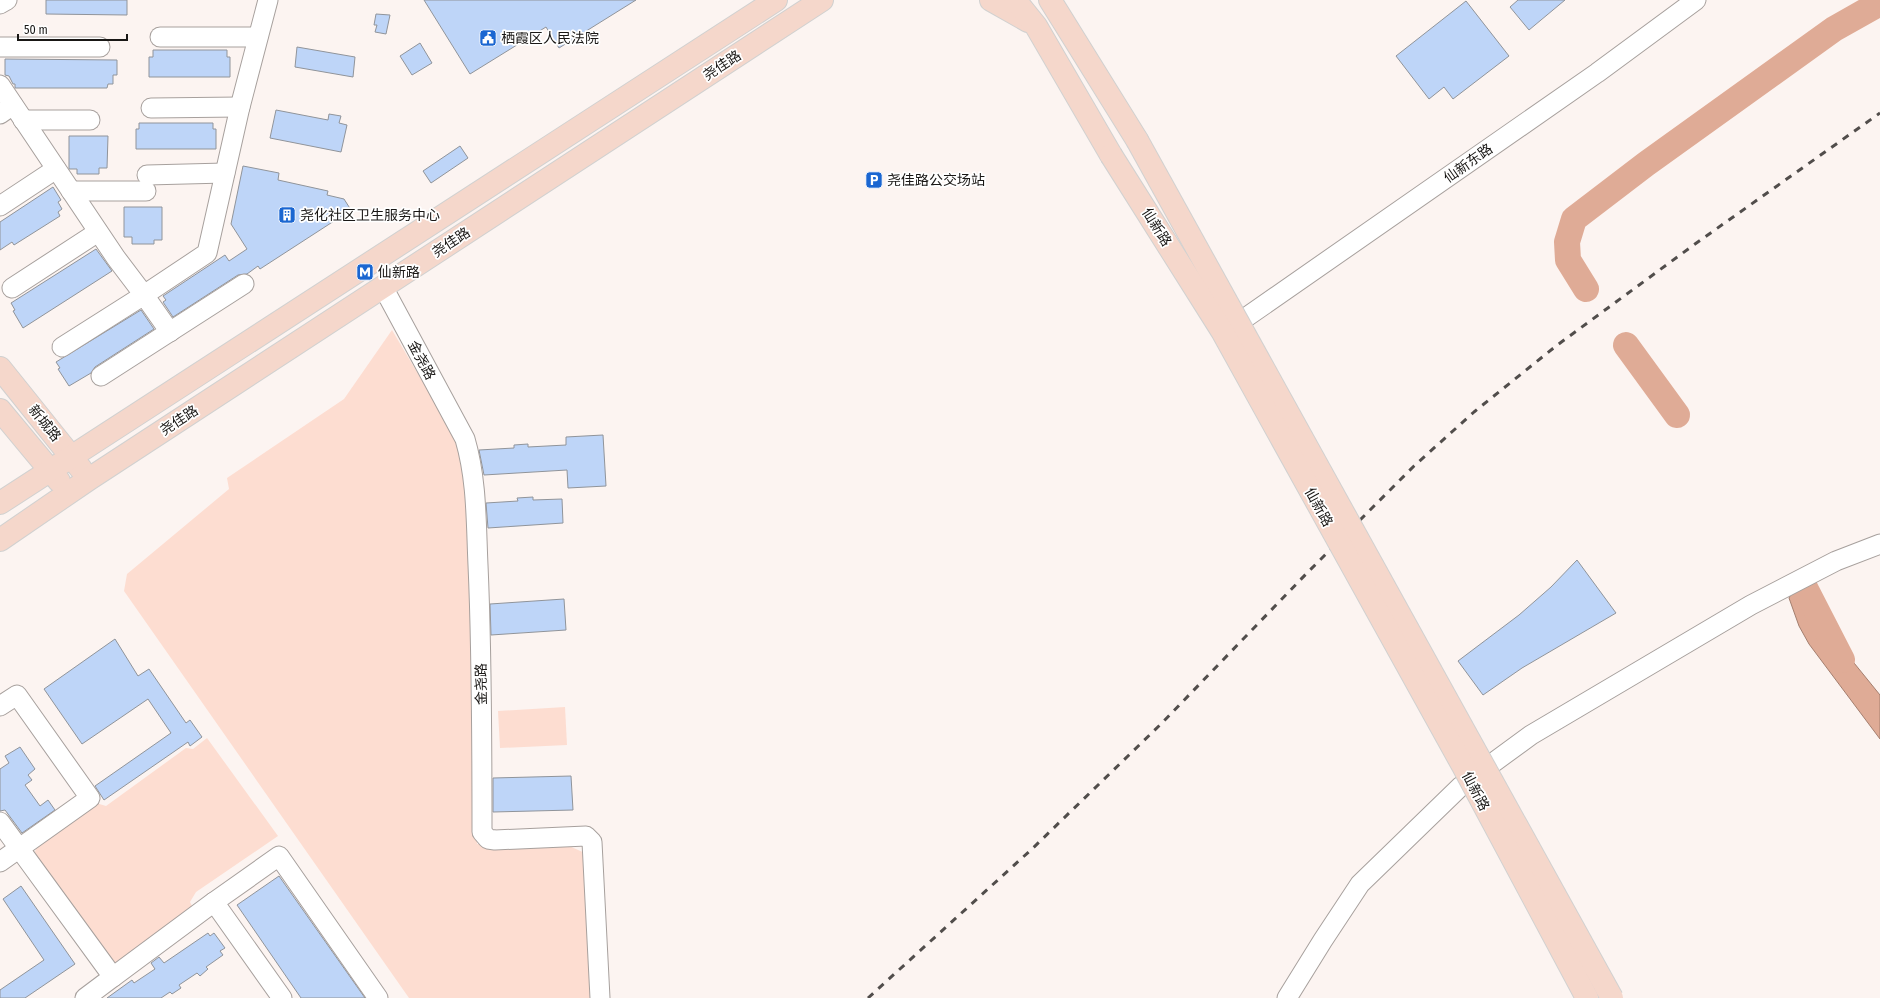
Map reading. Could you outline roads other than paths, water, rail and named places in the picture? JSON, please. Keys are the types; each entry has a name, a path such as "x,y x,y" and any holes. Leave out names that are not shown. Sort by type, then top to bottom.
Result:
{"main road":[{"name":"尧佳路","path":"0,503 776,0"},
{"name":"尧佳路","path":"0,540 89,479 822,0"},
{"name":"仙新路","path":"991,0 1036,26"},
{"name":"仙新路","path":"1015,0 1036,26 1111,155 1222,331 1463,766 1588,998"},
{"name":"仙新路","path":"1036,0 1103,84"},
{"name":"仙新路","path":"1050,0 1137,140 1612,998"},
{"name":"新城路","path":"0,368 89,479"},
{"name":"新城路","path":"0,410 68,493"}],"street":[{"path":"0,4 7,0"},
{"path":"62,347 207,253 240,107 268,0"},
{"name":"仙新东路","path":"1238,323 1590,77 1696,0"},
{"path":"160,37 258,37"},
{"path":"0,47 100,46"},
{"path":"0,85 12,113 56,169 98,232 170,332"},
{"path":"151,108 240,107"},
{"path":"12,113 90,120"},
{"path":"0,206 56,169"},
{"path":"71,192 225,173"},
{"path":"12,288 98,232"},
{"path":"101,376 244,284"},
{"name":"金尧路","path":"383,287 464,439 471,461 475,494 480,603 482,832 488,839 495,840 586,836 592,842 600,998"},
{"path":"1287,998 1360,884 1460,787 1532,735 1751,605 1836,561 1880,544"},
{"path":"0,706 17,695 90,798 0,862"},
{"path":"0,822 113,977"},
{"path":"85,998 214,902 279,856 378,998"},
{"path":"214,902 282,998"}],"waterway":[{"path":"1586,289 1568,260 1567,242 1574,219 1646,164 1834,29 1880,3"},
{"path":"1626,345 1677,415"},
{"path":"1805,588 1842,660"}],"railway":[{"path":"868,998 1033,848 1162,723 1307,573 1414,466 1474,412 1556,346 1695,244 1880,113"}],"place":[{"name":"栖霞区人民法院","path":"488,38"},
{"name":"尧佳路公交场站","path":"874,180"},
{"name":"尧化社区卫生服务中心","path":"287,215"},
{"name":"仙新路","path":"365,272"}]}
